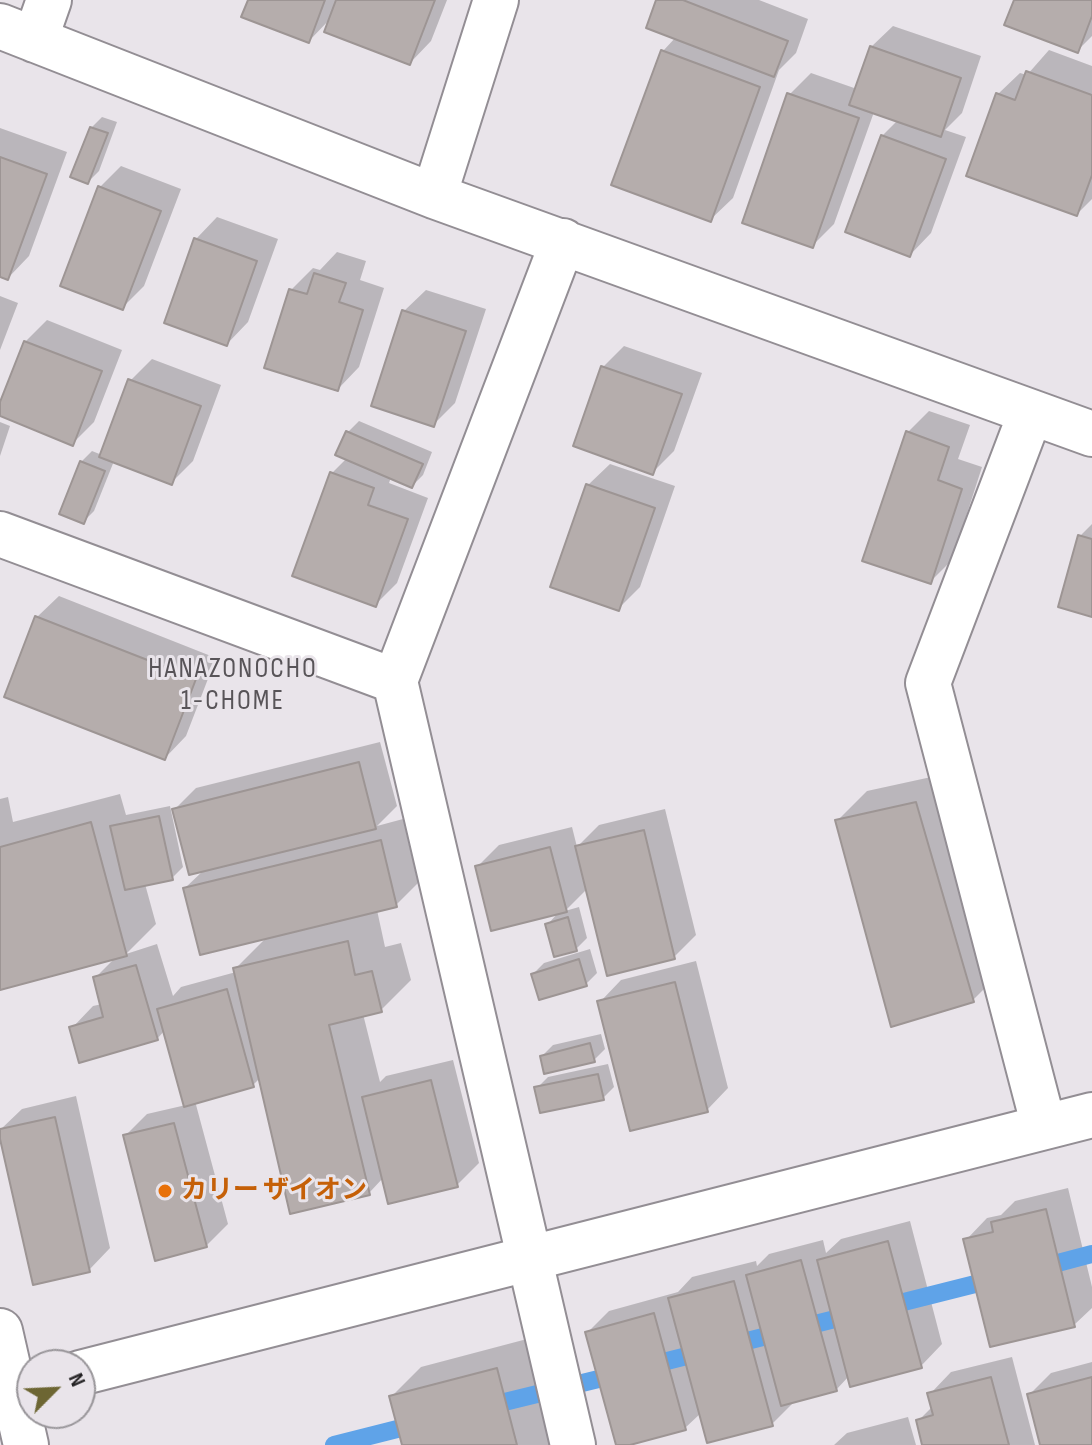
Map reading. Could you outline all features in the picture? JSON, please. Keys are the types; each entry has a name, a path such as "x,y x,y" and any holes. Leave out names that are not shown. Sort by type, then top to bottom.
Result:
{"street":[{"path":"434,196 496,0"},
{"path":"28,22 434,196 1092,434"},
{"path":"563,241 395,681 573,1445"},
{"path":"1031,412 928,683 1044,1127"},
{"path":"0,534 395,681"},
{"path":"96,1369 1092,1115"},
{"path":"0,1331 26,1445"}],"building":[{"path":"248,0 325,0 309,43 241,17"},
{"path":"336,0 435,0 410,65 324,32"},
{"path":"656,0 683,0 788,41 774,77 646,28"},
{"path":"1014,0 1092,0 1092,16 1078,53 1004,25"},
{"path":"870,46 961,78 941,137 849,105"},
{"path":"661,50 760,87 711,222 611,185"},
{"path":"1026,71 1092,95 1092,175 1077,216 966,176 996,93 1015,100"},
{"path":"787,93 859,118 813,248 742,223"},
{"path":"90,127 108,133 88,184 70,177"},
{"path":"881,135 946,159 910,257 845,232"},
{"path":"0,157 47,174 8,280 0,277"},
{"path":"98,186 161,211 123,310 60,286"},
{"path":"194,238 257,261 227,346 164,323"},
{"path":"314,273 346,283 339,302 363,310 338,391 264,368 289,289 307,294"},
{"path":"402,310 466,331 434,427 371,406"},
{"path":"24,341 102,371 73,446 0,416 0,402"},
{"path":"601,366 682,394 653,475 573,446"},
{"path":"128,379 201,406 172,485 99,457"},
{"path":"346,431 423,464 412,488 335,455"},
{"path":"906,431 949,447 938,480 962,489 931,584 862,561"},
{"path":"80,461 105,471 84,524 59,514"},
{"path":"330,472 374,488 368,505 408,519 376,607 292,576"},
{"path":"586,484 655,508 619,611 550,587"},
{"path":"1078,535 1092,539 1092,617 1058,607"},
{"path":"35,616 196,679 165,760 4,697"},
{"path":"359,762 376,829 189,875 172,809"},
{"path":"916,802 974,1002 891,1027 835,820"},
{"path":"159,816 173,880 125,890 110,826"},
{"path":"91,822 127,956 0,990 0,847"},
{"path":"644,830 675,959 607,976 575,846"},
{"path":"381,840 397,907 200,955 183,888"},
{"path":"550,847 567,912 491,931 475,866"},
{"path":"568,917 577,951 554,957 545,924"},
{"path":"348,941 355,975 372,971 382,1012 329,1025 370,1195 290,1214 233,968"},
{"path":"579,959 587,986 539,1000 531,974"},
{"path":"136,965 158,1040 79,1063 69,1027 103,1017 93,977"},
{"path":"675,982 708,1112 630,1131 597,1001"},
{"path":"227,989 254,1087 184,1107 157,1009"},
{"path":"590,1043 595,1062 544,1074 540,1056"},
{"path":"598,1074 604,1100 540,1113 534,1087"},
{"path":"431,1080 458,1187 388,1204 362,1097"},
{"path":"55,1117 90,1272 33,1285 0,1129"},
{"name":"カリー ザイオン","path":"174,1123 207,1247 155,1261 123,1135"},
{"path":"1046,1209 1075,1327 990,1347 963,1239 993,1232 991,1222"},
{"path":"888,1241 922,1368 850,1387 817,1260"},
{"path":"801,1260 837,1391 781,1406 746,1275"},
{"path":"734,1281 773,1426 707,1443 668,1298"},
{"path":"654,1313 686,1430 630,1445 616,1445 585,1332"},
{"path":"497,1368 517,1445 402,1445 389,1396"},
{"path":"991,1377 1009,1445 922,1445 916,1420 933,1415 927,1393"},
{"path":"1092,1377 1092,1445 1040,1445 1027,1394"}],"waterway":[{"path":"1035,1269 1092,1254"},
{"path":"880,1308 999,1278"},
{"path":"643,1367 855,1314"},
{"path":"484,1407 619,1374"},
{"path":"334,1445 421,1423"}],"place":[{"name":"カリー ザイオン","path":"165,1191"}],"district":[{"name":"HANAZONOCHO 1-CHOME","path":"233,686"}]}
